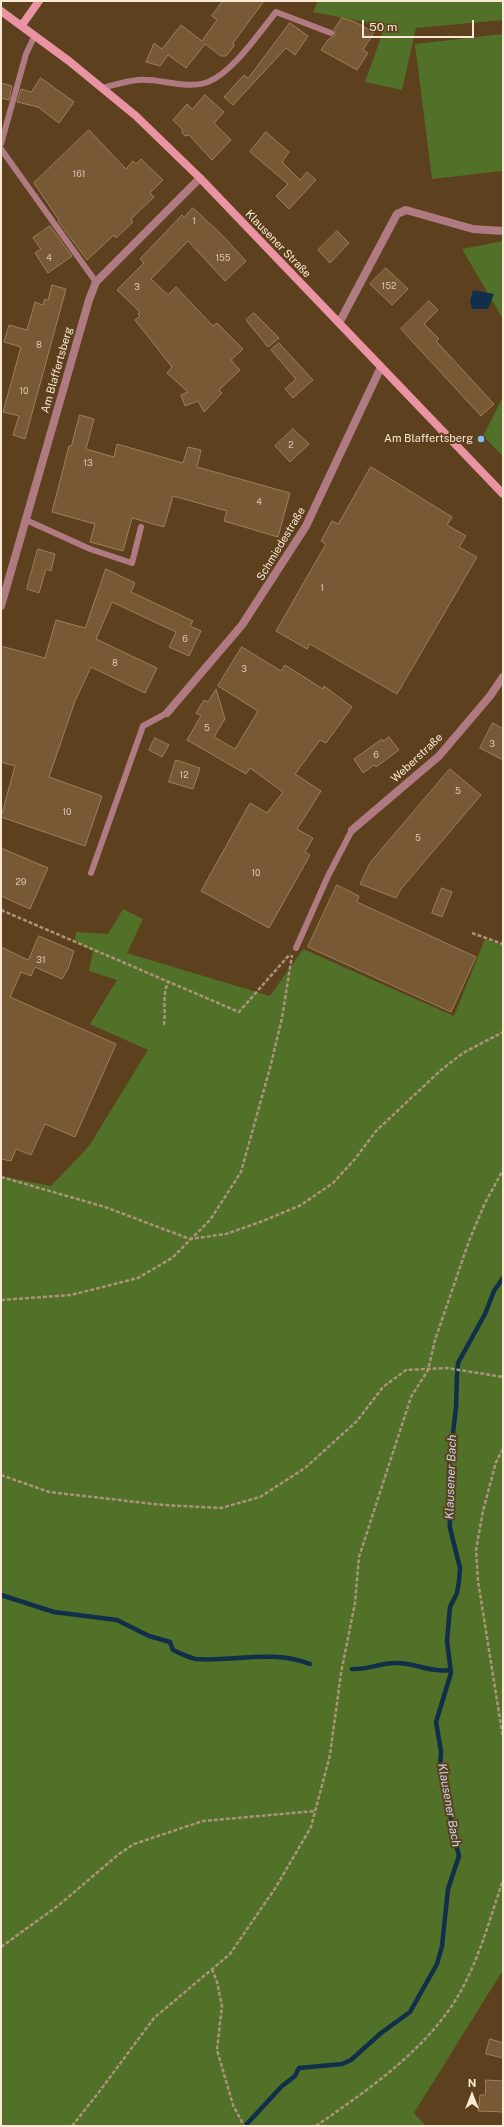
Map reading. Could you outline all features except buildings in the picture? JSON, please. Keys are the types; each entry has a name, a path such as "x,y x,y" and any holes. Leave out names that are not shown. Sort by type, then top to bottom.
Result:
{"main road":[{"path":"22,25 39,1"},
{"name":"Klausener Straße","path":"1,11 35,35 132,113 200,178 503,494"}],"street":[{"name":"Am Blaffertsberg","path":"1,606 89,300 96,282 200,178"},
{"path":"339,323 397,214 406,210 473,229 503,231"},
{"name":"Schmiedestraße","path":"167,712 242,625 306,526 381,367"},
{"name":"Weberstraße","path":"352,830 439,756 490,696 503,677"}],"lane":[{"path":"102,88 139,80 180,84 208,82 221,75 241,54 276,12 331,33"},
{"path":"1,144 26,54 35,35"},
{"path":"1,149 96,282"},
{"path":"26,520 90,550 132,563 141,527"},
{"path":"91,873 143,726 167,712"},
{"path":"296,948 328,876 352,830"}],"path":[{"path":"1,910 239,1012 296,948"},
{"path":"472,933 503,944"},
{"path":"1,1300 71,1295 138,1278 172,1258 190,1239 200,1232 210,1220 241,1172 270,1068 282,1018 290,967 296,948"},
{"path":"164,1025 166,1012 164,992 168,982"},
{"path":"1,1177 105,1207 190,1239 236,1231 301,1205 333,1183 355,1159 376,1131 441,1070 463,1053 503,1032"},
{"path":"72,2126 154,2018 230,1954 254,1920 311,1827 330,1756 341,1673 355,1603 359,1557 411,1397 428,1370 435,1340 468,1241 485,1203 503,1170"},
{"path":"1,1475 48,1492 163,1505 221,1508 260,1497 305,1468 357,1421 391,1380 406,1370 428,1370 436,1367 472,1371 503,1377"},
{"path":"503,1449 496,1462 483,1511 476,1550 478,1581 503,1738"},
{"path":"1,1947 71,1896 119,1854 134,1844 203,1821 315,1811"},
{"path":"316,2126 391,2070 440,2022 455,2000 476,1961 503,1880"},
{"path":"212,1969 217,1982 222,2006 217,2050 233,2105 244,2126"}],"green space":[{"path":"318,1 503,1 503,20 416,28 402,90 365,82 385,26 313,12"},
{"path":"503,34 503,171 432,179 415,44"},
{"path":"503,241 503,319 462,249"},
{"path":"503,397 503,456 483,436"},
{"path":"123,909 143,919 127,953 270,996 303,949 454,1016 485,939 503,945 503,1970 414,2113 426,2126 1,2126 1,1176 51,1186 89,1146 148,1050 90,1024 117,980 89,971 93,951 75,941 76,932 108,934"}],"water":[{"path":"473,290 494,294 488,309 472,309 470,301"}],"waterway":[{"name":"Klausener Bach","path":"245,2126 282,2086 295,2076 299,2068 342,2064 351,2060 381,2033 410,2012 437,1964 442,1946 448,1889 459,1856 453,1833 447,1789 440,1768 441,1751 436,1722 451,1673 447,1641 450,1607 457,1593 460,1568 450,1528 449,1498 449,1468 456,1407 458,1363 485,1314 494,1291 503,1278"},
{"path":"1,1595 54,1612 117,1620 149,1636 170,1642 173,1650 187,1657 196,1659 282,1657 310,1664"},
{"path":"352,1669 402,1663 429,1669 443,1671 450,1670"}],"place":[{"name":"Am Blaffertsberg","path":"481,439"}]}
